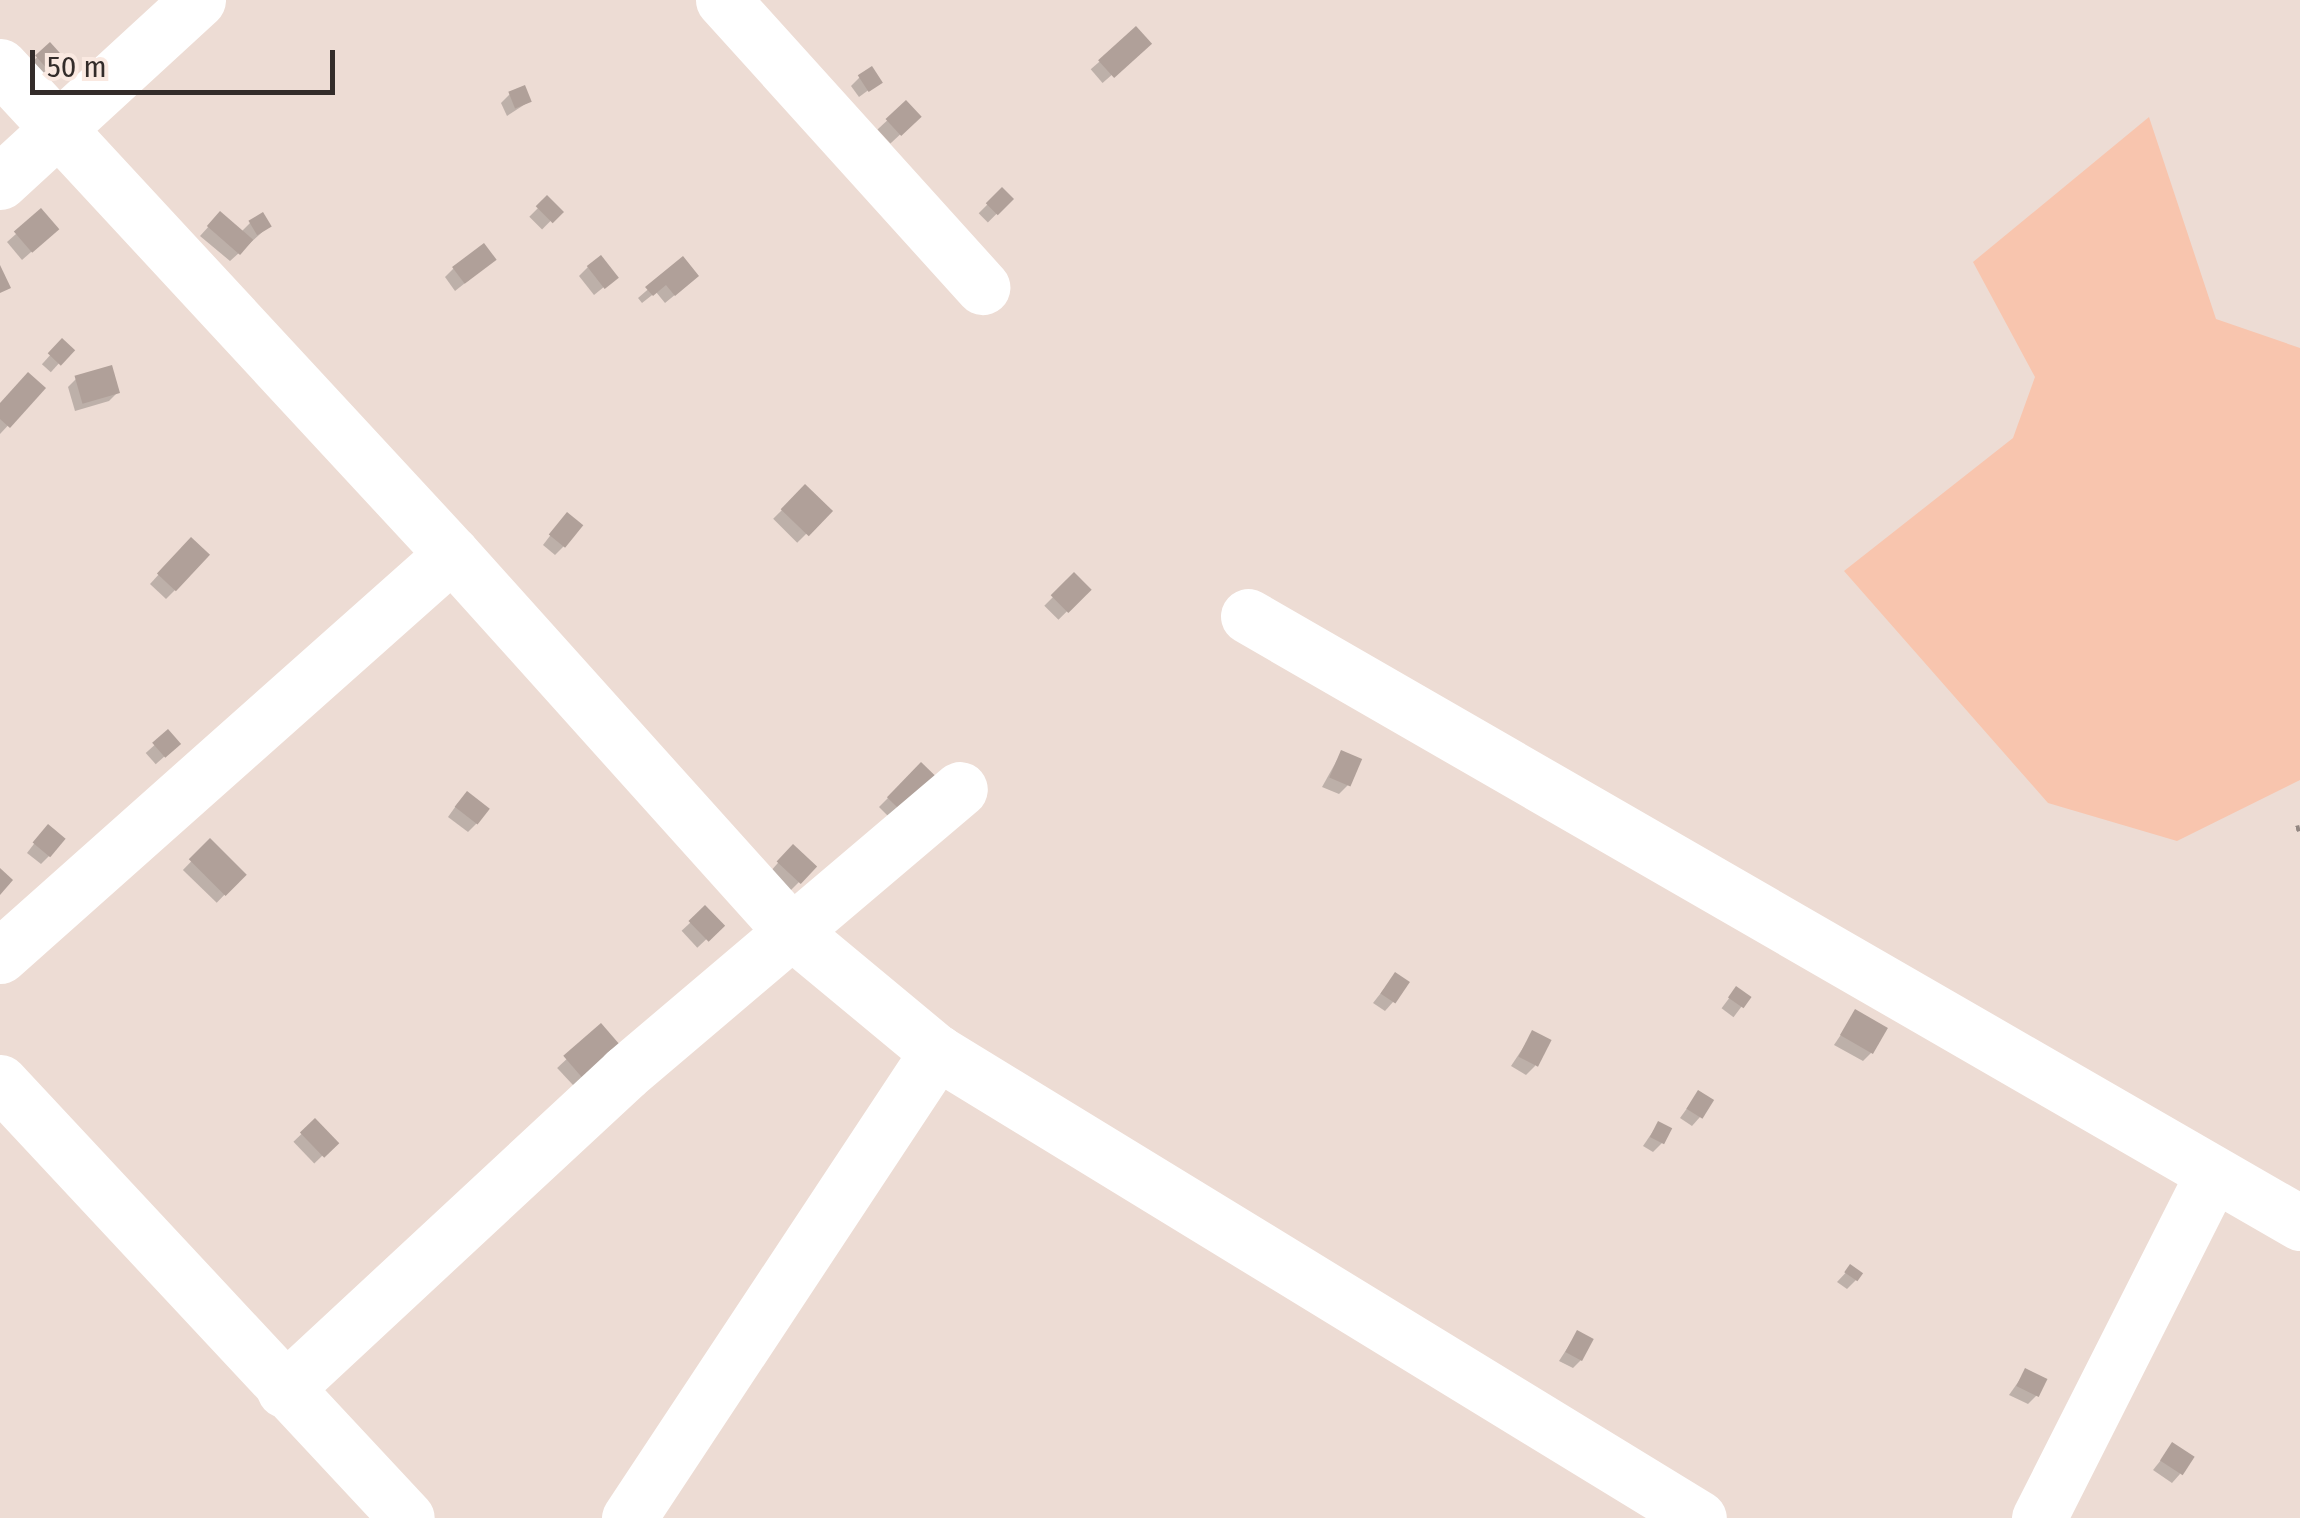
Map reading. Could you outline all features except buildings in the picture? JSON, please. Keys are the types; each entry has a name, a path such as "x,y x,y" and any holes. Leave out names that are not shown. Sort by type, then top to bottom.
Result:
{"street":[{"path":"0,182 198,0"},
{"path":"723,0 982,288"},
{"path":"0,66 452,554 791,931 937,1052 1699,1518"},
{"path":"0,956 452,554"},
{"path":"1248,616 2300,1223"},
{"path":"284,1390 625,1072 960,790"},
{"path":"629,1518 937,1052"},
{"path":"0,1082 407,1518"},
{"path":"2039,1518 2213,1174"}],"shaded area":[{"path":"2149,117 2216,319 2300,348 2300,780 2177,841 2048,803 1844,571 2013,438 2035,377 1973,262"}]}
